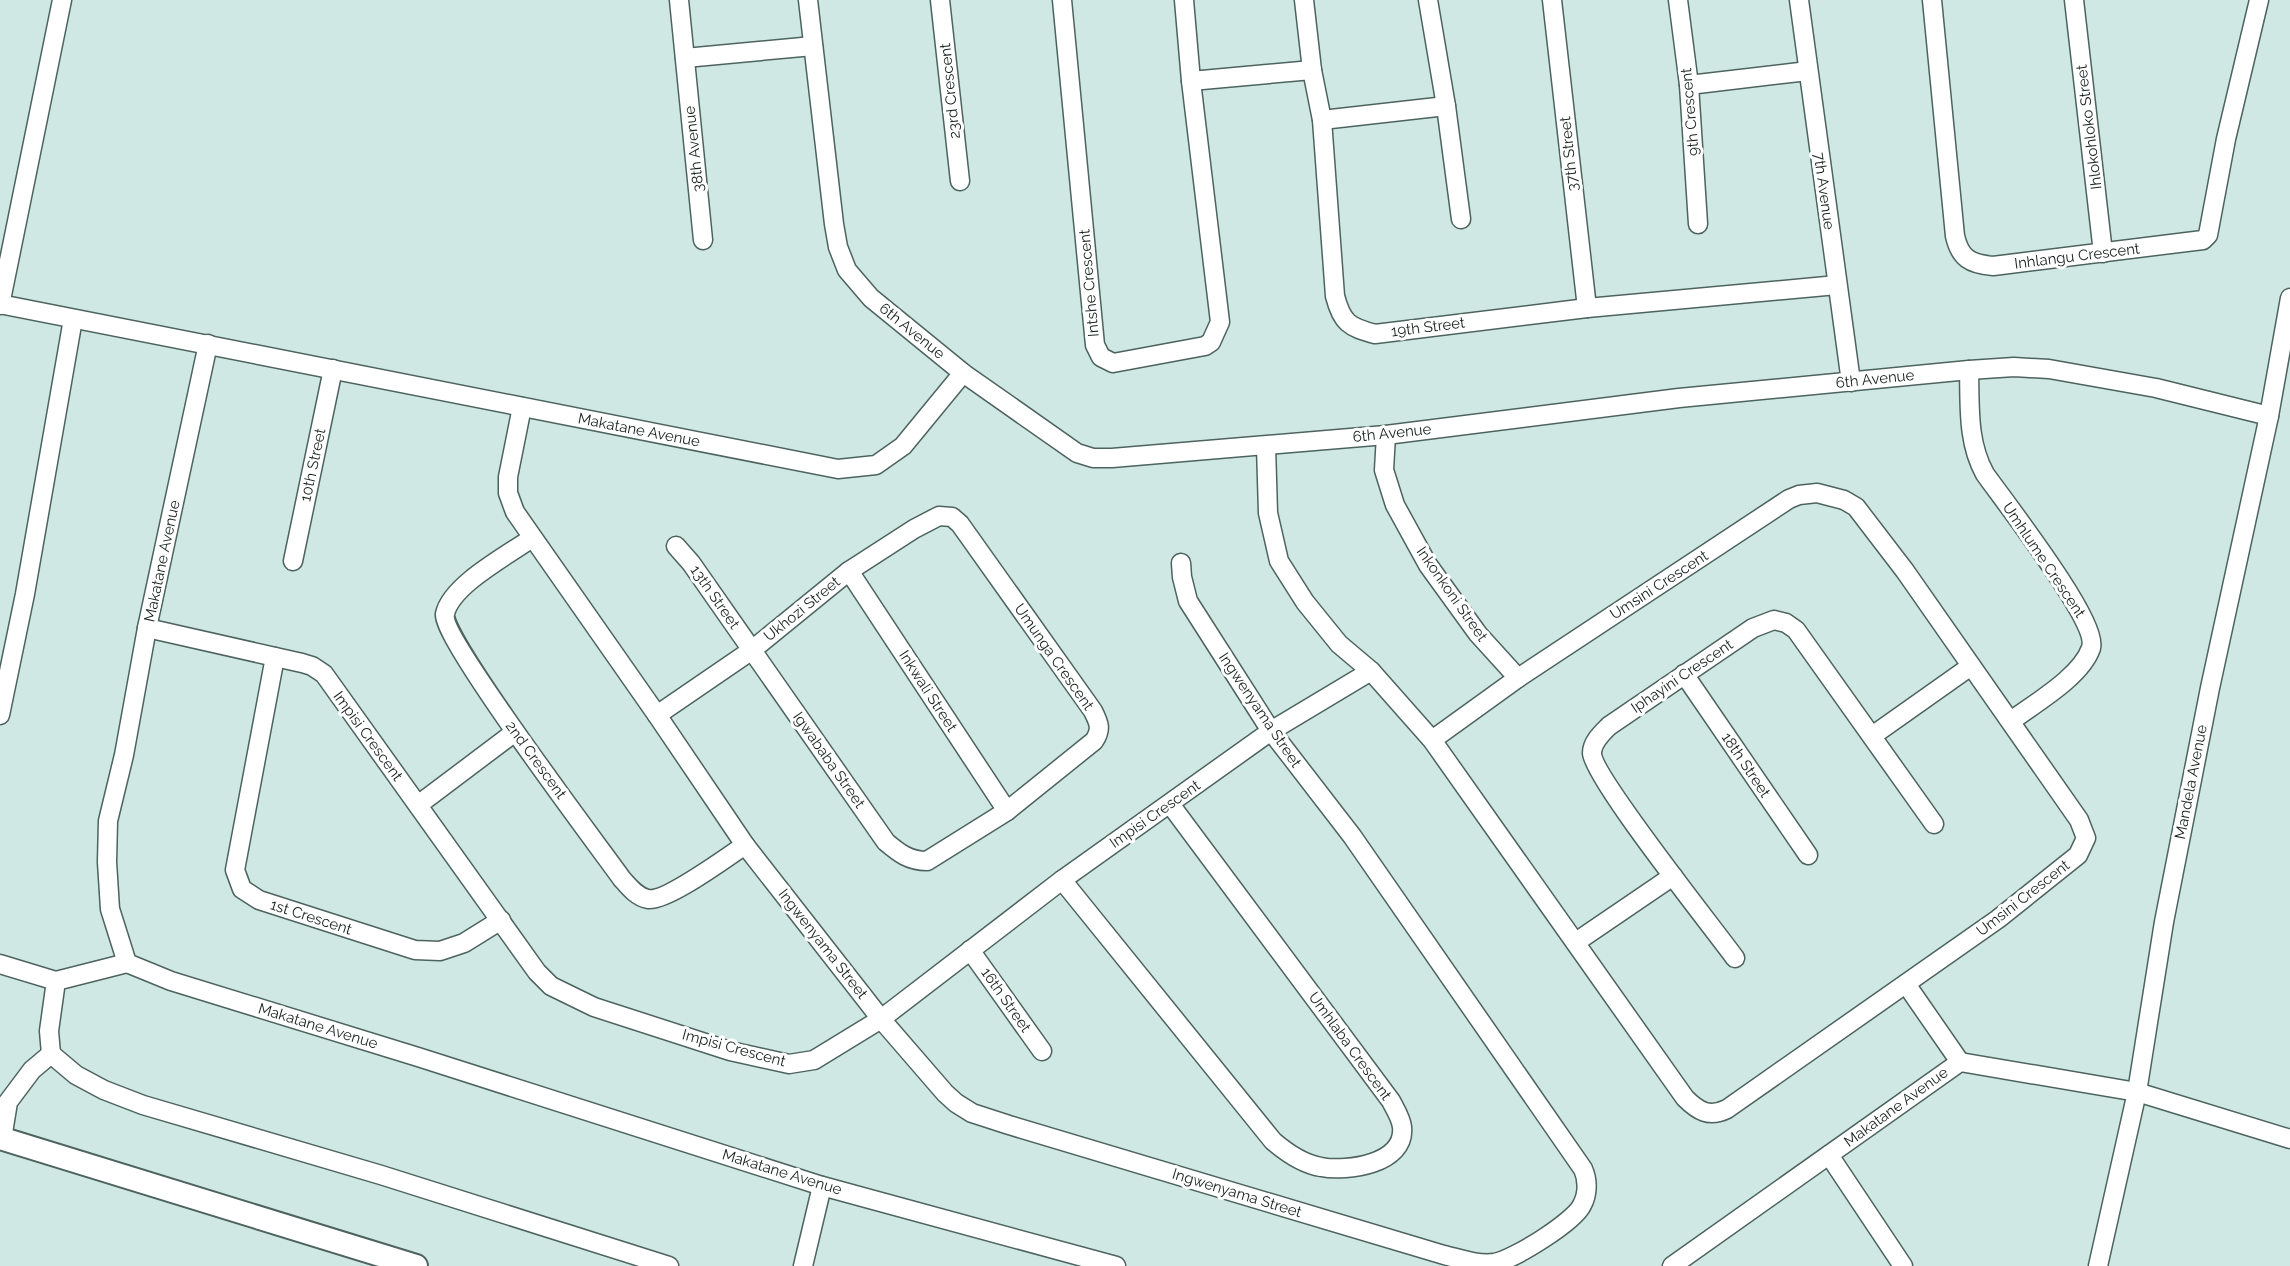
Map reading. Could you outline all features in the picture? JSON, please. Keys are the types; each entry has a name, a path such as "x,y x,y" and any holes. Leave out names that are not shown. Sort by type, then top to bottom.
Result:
{"main road":[{"path":"1,1138 416,1266"}],"street":[{"path":"0,304 62,0"},
{"name":"38th Avenue","path":"679,0 704,240"},
{"name":"6th Avenue","path":"808,0 834,224 842,259 857,284 963,373 1057,440 1077,453 1093,458 1132,457 1386,435 1679,398 2014,367 2049,369 2156,388 2269,416"},
{"name":"23rd Crescent","path":"940,0 960,181"},
{"name":"Intshe Crescent","path":"1062,0 1095,345 1101,357 1113,363 1205,346 1211,342 1220,322 1191,81 1184,0"},
{"name":"19th Street","path":"1305,0 1312,70 1322,120 1335,296 1340,312 1347,323 1376,334 1587,308 1837,285"},
{"path":"1428,0 1446,106 1461,219"},
{"name":"37th Street","path":"1552,0 1587,308"},
{"name":"9th Crescent","path":"1678,0 1689,85 1698,224"},
{"name":"7th Avenue","path":"1800,0 1851,382"},
{"name":"Inhlangu Crescent","path":"1932,0 1958,251 1972,261 1993,266 2204,240 2208,235 2226,139 2259,0"},
{"name":"Ihlokohloko Street","path":"2074,0 2103,253"},
{"path":"685,58 813,46"},
{"path":"1191,81 1312,70"},
{"path":"1689,85 1808,71"},
{"path":"1322,120 1446,106"},
{"name":"Mandela Avenue","path":"2098,1266 2137,1092 2164,922 2203,723 2269,416 2290,298"},
{"name":"Makatane Avenue","path":"0,304 838,469 876,465 903,446 963,373"},
{"path":"0,715 25,594 73,320"},
{"name":"Makatane Avenue","path":"208,345 147,628 124,754 108,821 107,862 110,909 127,963 171,981 822,1186 1116,1266"},
{"name":"10th Street","path":"293,561 333,369"},
{"name":"Umhlume Crescent","path":"1969,370 1971,432 1976,459 2073,598 2091,635 2091,649 2073,674 2011,721"},
{"name":"Ingwenyama Street","path":"522,407 510,459 508,493 515,512 745,845 881,1019 945,1093 972,1113 981,1116 1464,1260 1484,1264 1498,1262 1542,1240 1574,1216 1583,1204 1587,1188 1583,1169 1352,836 1271,731 1188,601 1181,563"},
{"name":"Inkonkoni Street","path":"1386,435 1384,470 1395,505 1428,565 1478,634 1518,678"},
{"name":"Umsini Crescent","path":"1266,446 1268,513 1279,561 1305,602 1339,644 1371,671 1432,740 1685,1098 1695,1108 1709,1114 1727,1109 1998,919 2078,855 2084,845 2085,831 2079,820 1905,571 1856,507 1831,496 1808,494 1789,499 1518,678 1432,740"},
{"name":"Ukhozi Street","path":"657,715 752,650 849,571 922,524 939,516 952,517"},
{"name":"Umunga Crescent","path":"915,861 927,861 1007,810 1094,741 1100,732 1099,722 960,524 952,517"},
{"name":"2nd Crescent","path":"532,538 461,587 447,607 444,618 452,638 515,732 622,879 638,895 648,899 657,899 670,894 745,845"},
{"name":"13th Street","path":"676,546 691,563 752,650"},
{"name":"Inkwali Street","path":"849,571 1007,810"},
{"name":"Iphayini Crescent","path":"1735,958 1612,791 1594,761 1592,752 1599,737 1610,726 1684,674 1753,628 1779,620 1797,630 1934,824"},
{"name":"Impisi Crescent","path":"147,628 312,666 324,674 537,972 551,986 594,1007 730,1051 789,1064 802,1063 826,1054 881,1019 1062,880 1271,731 1371,671"},
{"name":"Igwababa Street","path":"752,650 886,842 901,855 915,861"},
{"name":"1st Crescent","path":"275,657 235,870 242,888 259,900 415,950 440,951 464,943 501,920"},
{"path":"1872,736 1971,666"},
{"name":"18th Street","path":"1684,674 1808,855"},
{"path":"418,805 515,732"},
{"name":"Umhlaba Crescent","path":"1062,880 1273,1142 1302,1161 1321,1167 1362,1166 1373,1164 1386,1156 1395,1148 1401,1134 1399,1118 1392,1101 1170,804"},
{"path":"1576,942 1673,876"},
{"name":"16th Street","path":"970,950 1042,1051"},
{"path":"0,964 56,981 127,963"},
{"path":"56,981 49,1031 51,1054 76,1075 104,1090 143,1105 381,1175 669,1266"},
{"path":"1906,984 1960,1062"},
{"path":"1,1138 8,1102 32,1070 51,1054"},
{"name":"Makatane Avenue","path":"1672,1266 1960,1062 2137,1092 2290,1139"},
{"path":"1829,1155 1903,1266"},
{"path":"803,1266 822,1186"}]}
